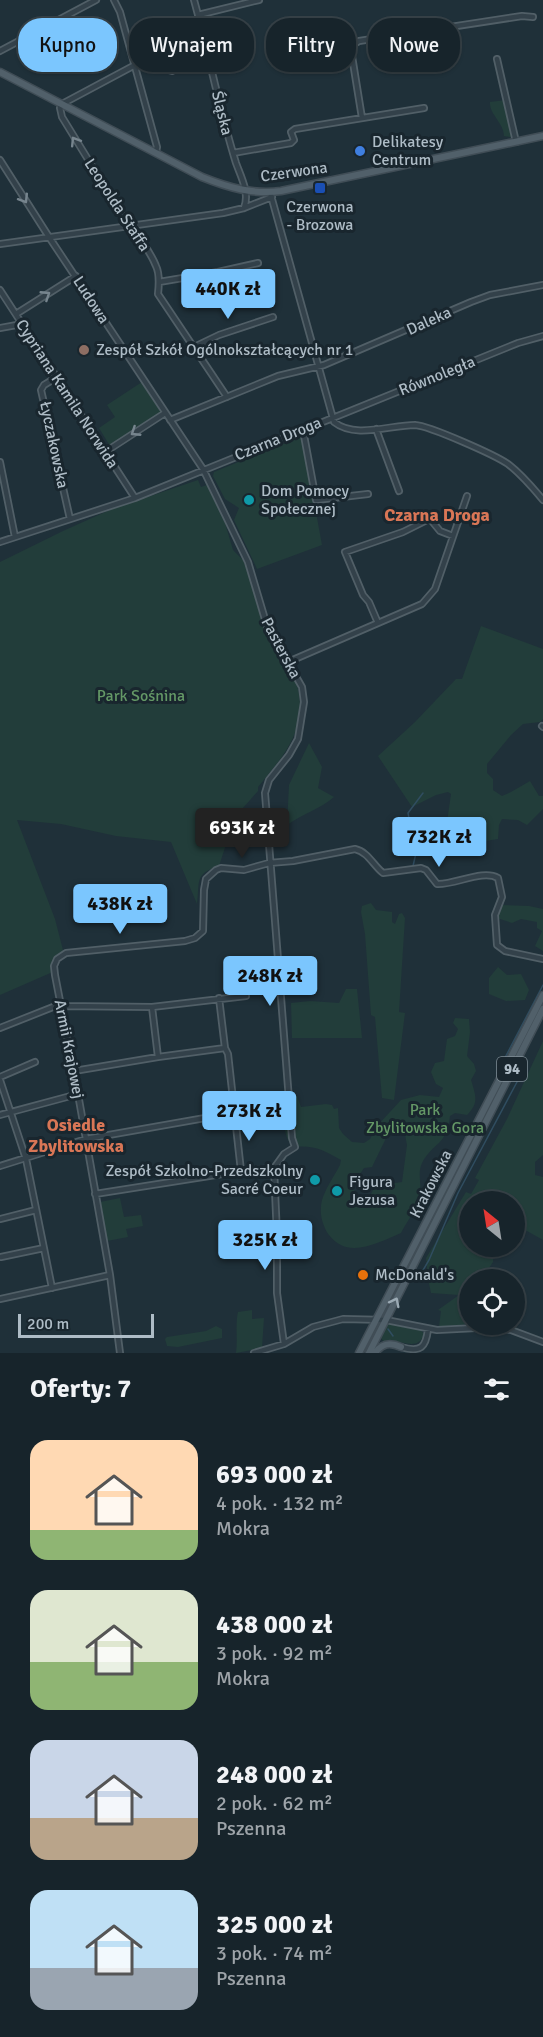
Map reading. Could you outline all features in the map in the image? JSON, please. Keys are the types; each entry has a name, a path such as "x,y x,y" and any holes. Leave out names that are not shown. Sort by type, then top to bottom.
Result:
{"main road":[{"name":"Czerwona","path":"0,72 202,177 226,186 271,195 543,136"},
{"name":"Krakowska","path":"359,1353 543,995"},
{"name":"Krakowska","path":"369,1353 543,1009"},
{"path":"375,1353 386,1344 391,1343 401,1347"}],"street":[{"path":"0,51 96,0"},
{"path":"114,0 129,43"},
{"name":"Śląska","path":"194,0 226,131 245,190"},
{"path":"198,15 259,0"},
{"path":"362,118 351,50 354,44 371,39 522,16 533,17"},
{"path":"496,59 516,142"},
{"path":"62,104 129,66"},
{"path":"137,72 157,147 156,153"},
{"name":"Leopolda Staffa","path":"62,104 60,108 62,117 70,132 157,266 158,294 227,397"},
{"path":"233,153 291,143 294,140 291,132 295,129 424,108"},
{"name":"Ludowa","path":"0,160 203,469"},
{"path":"244,208 245,190"},
{"path":"0,244 223,213 244,208 271,195 332,418"},
{"path":"159,282 258,263"},
{"path":"16,314 76,276"},
{"name":"Daleka","path":"170,420 278,376 319,366 393,337 471,302 543,285"},
{"name":"Cypriana Kamila Norwida","path":"0,290 135,498"},
{"path":"194,347 219,335 273,317"},
{"path":"0,328 22,324"},
{"name":"Równoległa","path":"332,418 518,343 543,336"},
{"name":"Łyczakowska","path":"57,377 44,385 41,390 70,519"},
{"path":"105,452 165,413"},
{"name":"Czarna Droga","path":"0,542 135,498 332,418 342,428 376,429 412,425 430,428 503,461 518,473 543,500"},
{"path":"376,429 399,491"},
{"path":"303,430 316,500 368,494"},
{"path":"0,462 15,537"},
{"name":"Pasterska","path":"203,469 248,562 267,626 302,687 304,702 298,739 294,749 269,780 264,793 292,1138 295,1147 284,1154 274,1168"},
{"path":"0,497 6,496"},
{"path":"288,662 422,604 429,598 435,589 467,496"},
{"path":"378,623 369,602 363,595 345,552 403,532 427,520 431,520 440,531 453,536"},
{"path":"269,863 293,861 355,849 362,851 383,873 421,868 426,870 437,884 494,875 501,882 502,897 495,915 497,945 505,951 543,958"},
{"name":"Armii Krajowej","path":"120,1353 110,1275 55,975 57,959 66,954 195,938 203,931 204,890 206,879 210,874 221,868 243,870 269,863"},
{"path":"0,1028 52,1007 152,1007 246,996"},
{"path":"219,998 225,1048 228,1054 241,1171"},
{"path":"152,1007 158,1057"},
{"path":"74,1071 225,1048"},
{"path":"36,1062 0,1078 26,1159 52,1288"},
{"path":"0,1115 78,1094"},
{"path":"0,1166 86,1139 234,1114"},
{"path":"95,1194 274,1168 277,1293 284,1344"},
{"path":"0,1219 36,1210"},
{"path":"1,1257 44,1248"},
{"path":"0,1299 110,1275"},
{"path":"254,1353 275,1350 313,1327 348,1319 386,1320 428,1329 503,1328 543,1342"},
{"path":"401,1347 414,1352 421,1349 426,1343 428,1329"}],"green space":[{"path":"506,100 514,135 510,137 504,136 502,127 490,106 490,102"},
{"path":"142,382 161,412 110,446 99,428 115,417 107,405"},
{"path":"302,436 322,545 257,569 234,520 239,508 225,499 213,476 214,472"},
{"name":"Park Sośnina","path":"198,480 201,487 207,485 225,523 233,550 243,560 249,575 264,628 297,685 300,700 297,728 284,753 258,787 258,791 235,817 219,866 202,875 197,904 171,842 116,836 61,824 17,820 55,919 64,954 57,959 55,971 0,995 0,562 112,509"},
{"path":"481,626 543,649 543,719 540,722 523,724 511,735 487,764 487,773 493,779 493,790 502,796 530,781 539,796 543,796 543,809 527,825 518,820 502,819 498,839 473,843 471,856 465,853 451,856 440,840 445,836 451,794 448,792 436,795 412,807 378,756 456,679 462,679"},
{"path":"309,743 322,767 318,788 334,797 287,825 289,785"},
{"path":"371,903 376,910 392,912 392,922 395,924 399,914 402,913 405,918 399,1012 405,1013 394,1100 382,1098 375,1017 371,1015 365,934 361,912 362,906"},
{"path":"501,905 543,909 543,951 535,946 542,931 537,928 537,922 521,919 512,923 497,918"},
{"path":"498,967 507,975 521,974 529,990 525,1000 506,1001 489,994 489,978"},
{"path":"346,989 357,989 362,1038 292,1038 291,1003 310,1001 339,1003"},
{"name":"Park Zbylitowska Gora","path":"455,1018 469,1019 467,1056 474,1064 476,1071 471,1080 475,1095 473,1107 467,1115 455,1113 450,1116 443,1139 422,1163 419,1200 401,1233 363,1247 345,1247 337,1243 326,1229 321,1208 325,1191 341,1160 318,1149 293,1147 285,1131 285,1099 297,1096 301,1107 326,1104 332,1105 334,1109 338,1108 339,1128 343,1134 352,1142 364,1143 370,1139 377,1126 401,1100 420,1095 439,1097 443,1088 436,1084 431,1072 435,1063 444,1061 447,1039 455,1036 458,1029 453,1023","holes":["399,1122 403,1124 407,1145 402,1182 395,1183 386,1177 378,1180 364,1208 355,1201 354,1183 364,1168 372,1167 389,1132"]},
{"path":"543,1041 543,1155 535,1162 535,1175 543,1177 543,1240 525,1231 525,1191 473,1191 479,1180 475,1178 507,1119"},
{"path":"120,1198 124,1217 141,1215 143,1226 126,1229 128,1237 107,1241 100,1202"},
{"path":"459,1204 459,1257 493,1257 493,1262 488,1269 459,1269 459,1295 431,1293 426,1258"},
{"path":"459,1295 459,1325 439,1327 441,1311 438,1310"},
{"path":"252,1310 252,1319 264,1318 262,1348 236,1353 238,1312"},
{"path":"387,1323 420,1329 424,1334 418,1343 413,1344 384,1342 381,1338"},
{"path":"216,1326 222,1329 222,1338 178,1347 167,1346 165,1339 167,1337 206,1331"}],"waterway":[{"path":"415,851 408,813 423,793"},
{"path":"413,866 416,853"},
{"path":"497,1073 543,985"},
{"path":"419,1277 429,1260 458,1193 517,1082"},
{"path":"388,1329 393,1336"}],"place":[{"name":"Delikatesy Centrum","path":"360,151"},
{"name":"Czerwona - Brozowa","path":"320,188"},
{"name":"Zespół Szkół Ogólnokształcących nr 1","path":"84,350"},
{"name":"Dom Pomocy Społecznej","path":"249,500"},
{"name":"Zespół Szkolno-Przedszkolny Sacré Coeur","path":"315,1180"},
{"name":"Figura Jezusa","path":"337,1191"},
{"name":"McDonald's","path":"363,1275"}],"district":[{"name":"Czarna Droga","path":"437,515"},
{"name":"Osiedle Zbylitowska","path":"76,1135"}]}
